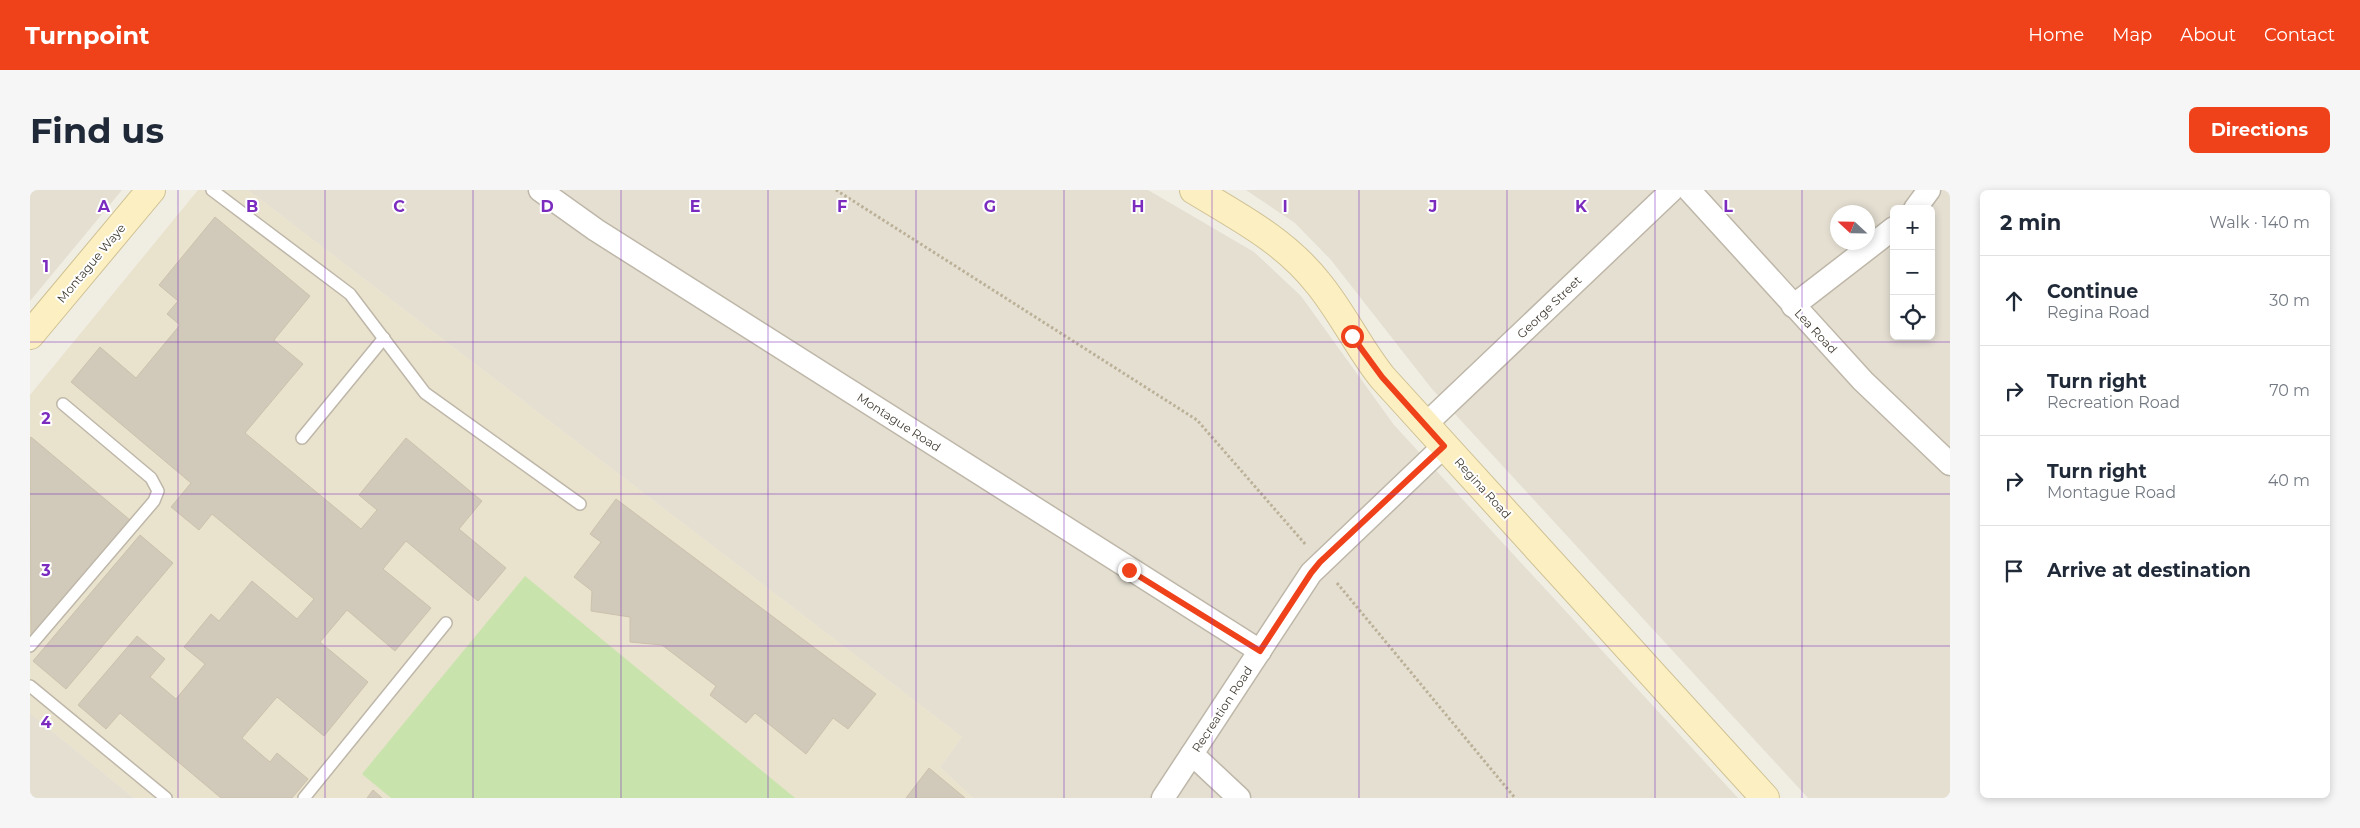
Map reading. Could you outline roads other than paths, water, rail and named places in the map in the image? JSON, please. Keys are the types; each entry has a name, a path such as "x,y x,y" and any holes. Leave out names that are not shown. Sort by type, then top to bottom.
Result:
{"street":[{"name":"Montague Waye","path":"30,335 151,190"},
{"name":"Montague Road","path":"540,190 596,230 1260,651"},
{"name":"Regina Road","path":"1194,190 1272,238 1295,256 1318,283 1364,355 1444,446 1765,798"},
{"name":"George Street","path":"1425,425 1672,190"},
{"name":"Lea Road","path":"1690,190 1793,306 1863,381 1950,464"},
{"path":"1918,205 1929,190"},
{"path":"1793,306 1890,231"},
{"name":"Recreation Road","path":"1163,798 1311,573 1320,562 1444,446"},
{"path":"1192,754 1239,798"}],"lane":[{"path":"212,190 350,294 425,393 580,504"},
{"path":"302,438 384,338"},
{"path":"30,646 154,501 158,491 151,478 63,404"},
{"path":"304,798 446,623"},
{"path":"30,686 166,798"}]}
